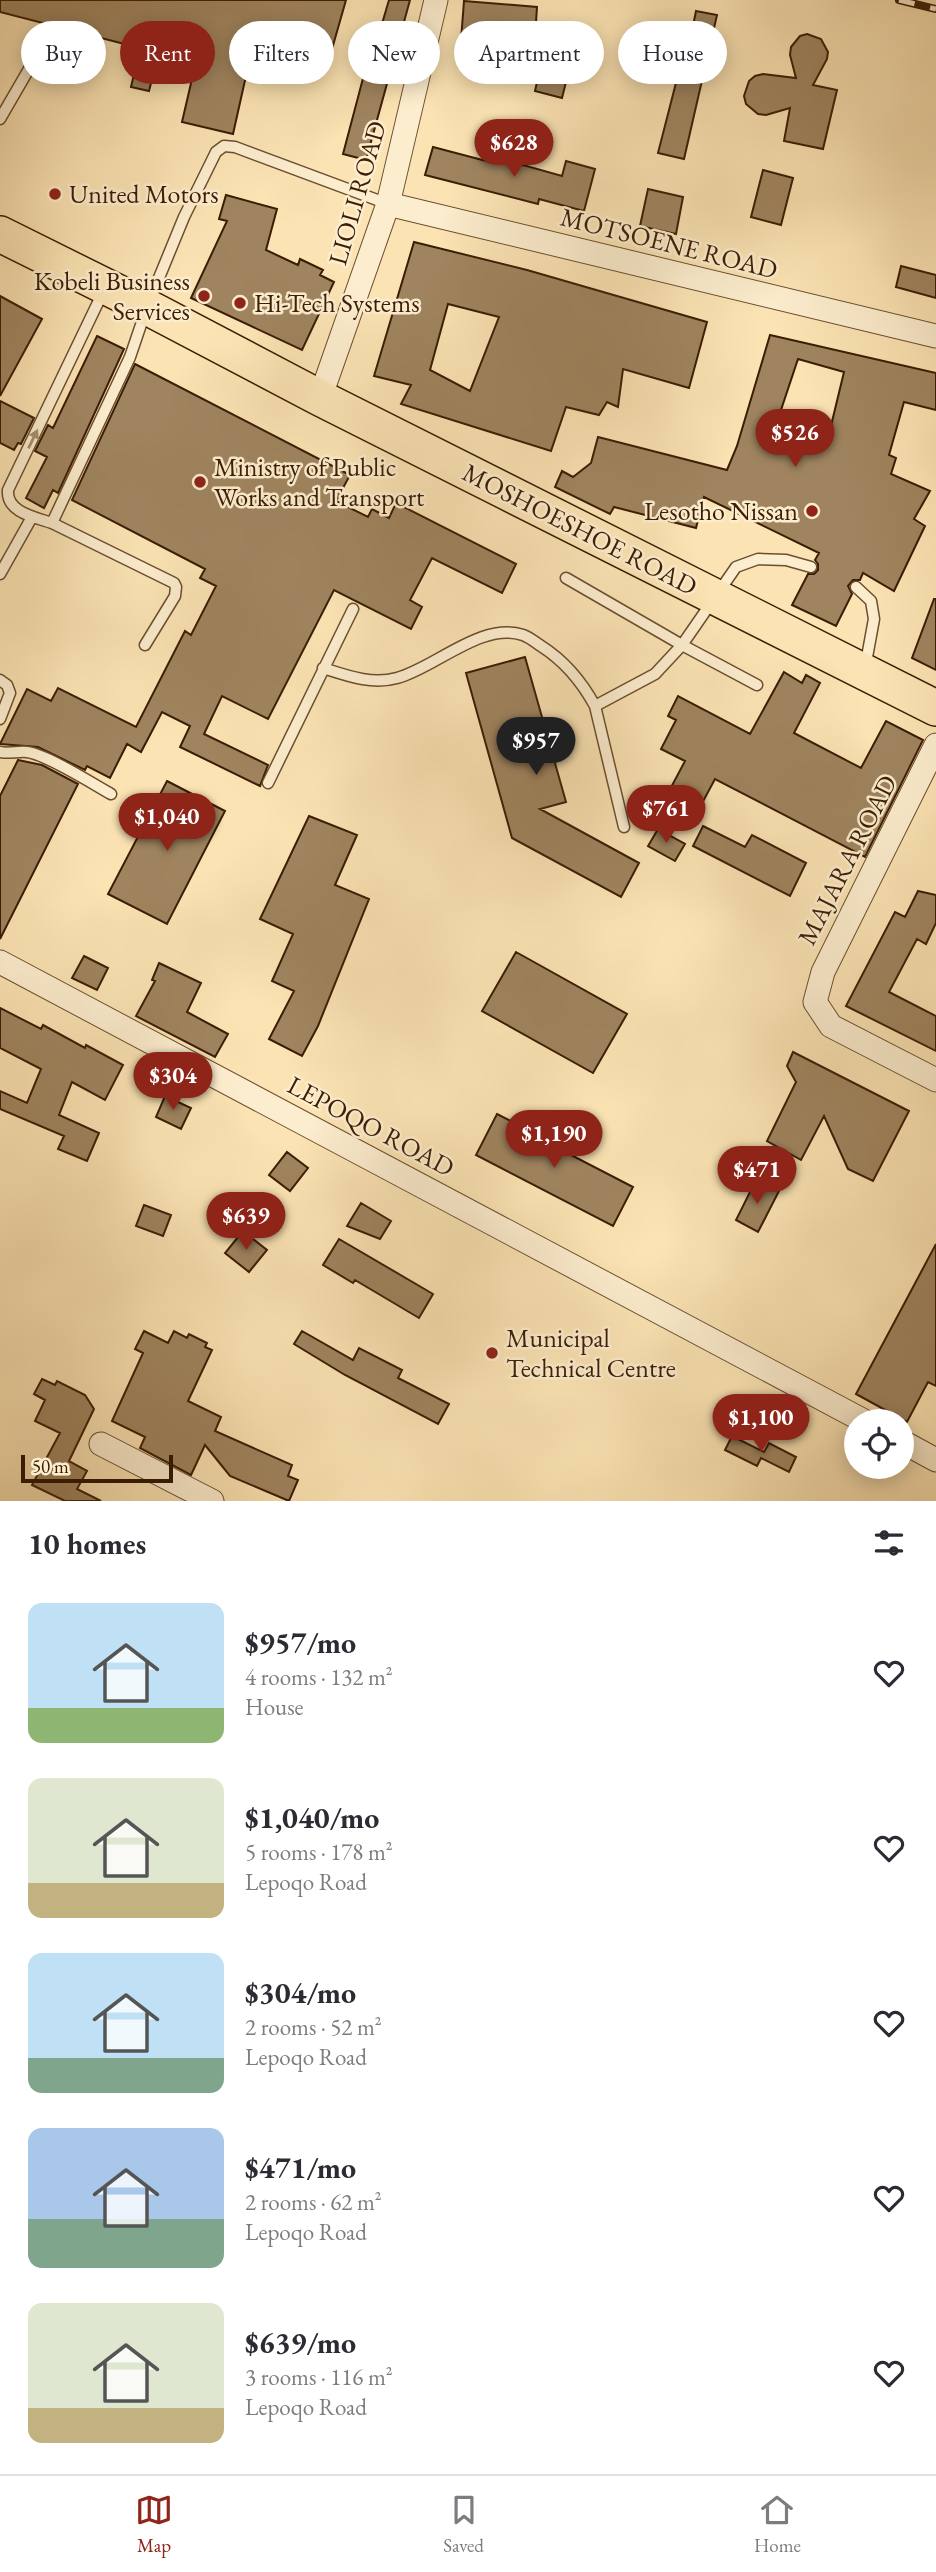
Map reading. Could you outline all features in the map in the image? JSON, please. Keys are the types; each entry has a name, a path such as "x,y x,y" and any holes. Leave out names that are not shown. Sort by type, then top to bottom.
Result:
{"main road":[{"name":"MOSHOESHOE ROAD","path":"0,233 320,398 936,708"}],"street":[{"name":"LIOLI ROAD","path":"320,398 388,204 436,0"},
{"name":"MOTSOENE ROAD","path":"388,204 936,336"},
{"name":"MAJARA ROAD","path":"936,745 822,972 815,1002 831,1026 936,1080"},
{"name":"LEPOQO ROAD","path":"0,962 844,1411"},
{"path":"101,1444 212,1501"},
{"path":"914,1448 936,1460"}],"lane":[{"path":"0,119 21,83"},
{"path":"51,523 130,357 147,307 184,217 216,152 224,146 235,147 388,204"},
{"path":"105,287 8,490 8,498 12,506 32,517 51,523 174,583 175,596 145,645"},
{"path":"0,574 32,517"},
{"path":"595,706 654,674 682,645 736,567 758,559 786,560 811,567"},
{"path":"566,578 757,685"},
{"path":"856,587 871,601 874,619 871,646 864,671"},
{"path":"268,783 353,609"},
{"path":"323,668 365,681 397,678 480,638 505,631 525,635 555,655 587,691 595,706 624,827"},
{"path":"0,680 7,685 10,693 0,719"},
{"path":"0,752 26,752 39,756 111,794"}],"building":[{"path":"0,0 346,0 334,42 334,21 229,21 229,84 244,84 233,134 182,122 191,84 215,84 215,21 120,21 120,43 106,39 106,21 35,21 0,12"},
{"path":"389,0 410,0 404,21 383,21"},
{"path":"464,1 537,7 536,21 462,21"},
{"path":"696,11 717,15 716,21 694,21"},
{"path":"807,34 821,39 828,52 813,85 837,90 823,149 784,141 790,108 766,115 758,114 746,104 744,96 749,81 755,76 763,74 796,78 790,55 791,47 800,36"},
{"path":"132,84 151,84 149,91 131,87"},
{"path":"362,84 387,84 366,160 343,154"},
{"path":"537,84 566,84 562,98 535,91"},
{"path":"676,84 701,84 684,159 658,153"},
{"path":"433,147 490,162 491,156 562,176 566,161 595,169 584,211 539,199 538,204 425,175"},
{"path":"763,170 793,178 781,225 751,217"},
{"path":"648,189 683,197 676,234 640,226"},
{"path":"226,195 277,209 266,250 298,265 300,259 323,270 320,275 334,282 302,350 191,298 227,221 219,219"},
{"path":"414,242 527,270 707,322 689,388 623,369 618,407 607,402 599,415 566,407 551,451 401,404 411,385 374,376","holes":["448,304 499,317 470,391 430,370"]},
{"path":"901,266 936,275 936,298 896,287"},
{"path":"0,296 42,319 0,396"},
{"path":"770,335 936,373 936,410 904,402 889,455 896,458 891,474 930,491 914,519 925,526 894,591 863,573 860,580 853,580 848,586 852,594 836,626 792,605 808,574 814,574 818,570 815,560 819,553 704,497 696,528 614,507 610,514 555,487 562,471 573,477 591,463 598,437 727,470 737,446","holes":["798,359 844,372 829,434 780,413"]},
{"path":"97,336 124,349 58,493 53,490 44,508 26,498 47,457 35,451 48,425 53,428"},
{"path":"135,364 350,475 336,501 368,517 372,509 389,518 396,503 516,564 502,593 432,558 410,600 422,607 411,629 334,590 268,719 222,696 204,734 268,765 260,786 180,747 190,726 162,712 141,752 127,744 110,778 87,766 85,770 38,747 0,744 27,689 51,701 58,688 136,727 185,631 191,635 216,586 200,578 205,569 72,500"},
{"path":"0,401 34,418 21,444 18,443 14,450 0,443"},
{"path":"936,599 936,670 912,658"},
{"path":"525,657 566,802 540,809 639,863 621,897 512,838 466,673"},
{"path":"784,672 802,683 806,675 820,683 794,733 861,768 886,721 923,740 865,857 715,779 699,809 668,793 685,761 661,749 676,720 668,716 678,696 750,734"},
{"path":"18,760 42,765 78,784 0,939 0,796"},
{"path":"167,781 225,811 167,924 108,894"},
{"path":"309,816 357,835 335,885 369,899 318,1026 302,1056 269,1039 294,991 272,981 293,934 260,919"},
{"path":"703,826 745,847 752,835 806,863 790,896 693,846"},
{"path":"658,829 685,844 675,861 648,846"},
{"path":"918,891 936,895 936,923 926,944 917,939 889,992 936,1016 936,1051 846,1006 895,912 905,917"},
{"path":"516,952 627,1014 593,1073 482,1011"},
{"path":"84,956 108,968 97,990 72,978"},
{"path":"159,963 201,983 187,1012 228,1034 215,1057 136,1016 155,981 152,980"},
{"path":"0,1008 41,1029 43,1025 123,1065 105,1100 72,1082 59,1115 99,1133 87,1161 58,1149 64,1136 0,1109 0,1091 27,1103 41,1069 0,1048"},
{"path":"793,1052 909,1111 873,1181 848,1169 824,1116 801,1160 767,1141 796,1082 787,1066"},
{"path":"165,1096 191,1108 181,1129 156,1117"},
{"path":"497,1114 633,1187 613,1226 476,1155"},
{"path":"287,1152 308,1168 290,1191 269,1175"},
{"path":"756,1180 779,1191 758,1232 736,1220"},
{"path":"361,1203 391,1221 380,1239 347,1226"},
{"path":"144,1205 171,1215 163,1236 136,1226"},
{"path":"243,1231 267,1250 249,1272 225,1253"},
{"path":"339,1239 433,1294 419,1318 355,1280 353,1283 323,1265"},
{"path":"936,1244 936,1386 928,1382 914,1409 883,1409 856,1394"},
{"path":"144,1331 168,1343 174,1331 187,1338 189,1334 207,1343 205,1347 212,1350 188,1401 221,1417 215,1431 292,1465 288,1476 298,1480 289,1501 230,1476 205,1445 191,1475 140,1448 145,1437 112,1421 143,1353 135,1349"},
{"path":"302,1331 353,1360 359,1348 402,1370 398,1378 449,1404 438,1424 345,1375 294,1344"},
{"path":"42,1379 55,1385 57,1381 85,1395 94,1409 69,1461 87,1471 77,1489 101,1501 65,1501 32,1485 60,1433 35,1421 45,1400 34,1394"},
{"path":"732,1436 764,1452 769,1443 796,1457 789,1472 761,1458 757,1466 725,1450"}],"railway":[{"path":"899,0 936,9"}],"place":[{"name":"United Motors","path":"55,194"},
{"name":"Kobeli Business Services","path":"204,296"},
{"name":"Hi-Tech Systems","path":"240,303"},
{"name":"Ministry of Public Works and Transport","path":"200,482"},
{"name":"Lesotho Nissan","path":"812,511"},
{"name":"Municipal Technical Centre","path":"492,1353"}]}
